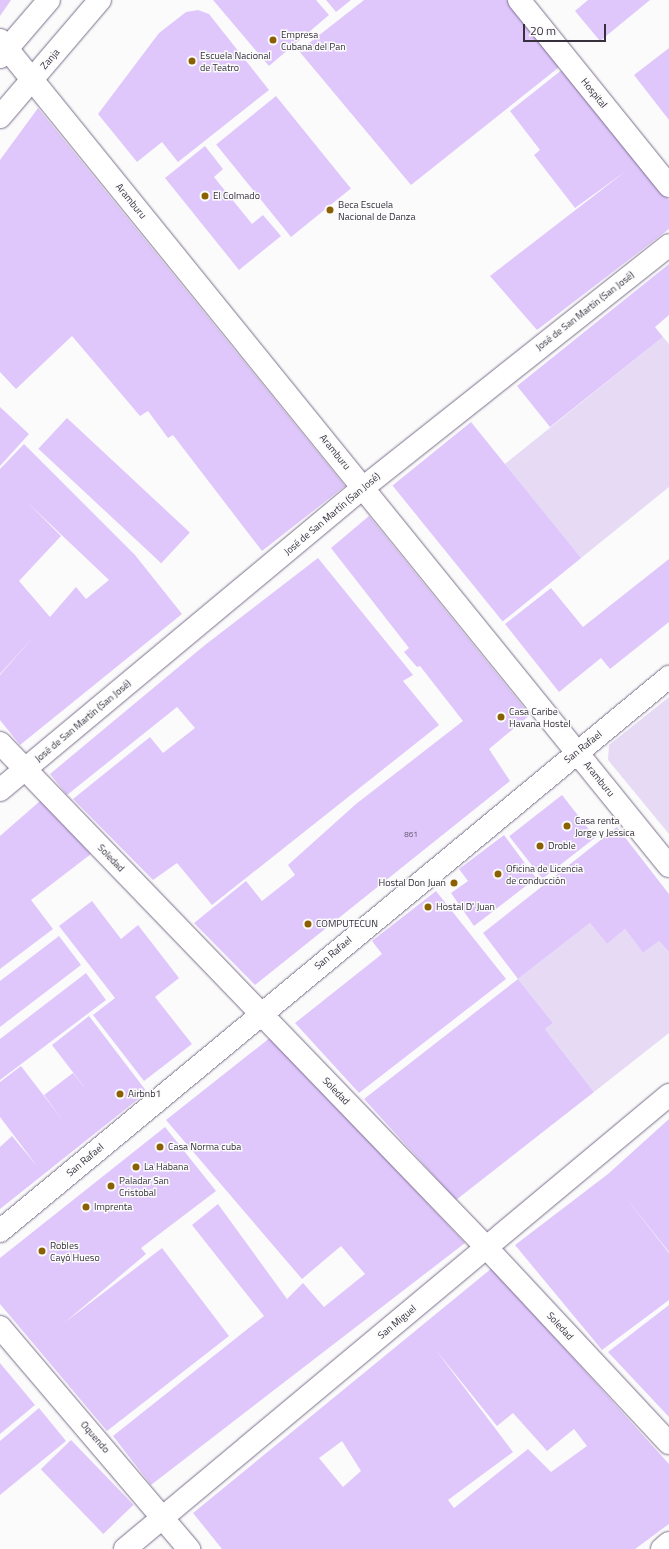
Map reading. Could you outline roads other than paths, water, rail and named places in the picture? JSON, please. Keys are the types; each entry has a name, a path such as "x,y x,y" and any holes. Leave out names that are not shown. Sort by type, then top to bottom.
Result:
{"street":[{"path":"2,49 49,0"},
{"name":"Zanja","path":"0,117 100,0"},
{"name":"Hospital","path":"519,0 669,186"},
{"name":"Aramburu","path":"2,49 32,80 364,487 669,866"},
{"name":"José de San Martín (San José)","path":"0,790 364,487 669,244"},
{"name":"San Rafael","path":"0,1231 261,1013 669,677"},
{"name":"Soledad","path":"0,743 486,1247 669,1443"},
{"name":"San Miguel","path":"125,1549 669,1095"},
{"name":"Oquendo","path":"0,1327 164,1517 189,1549"},
{"path":"662,1549 669,1543"}],"place":[{"name":"Empresa Cubana del Pan","path":"273,40"},
{"name":"Escuela Nacional de Teatro","path":"192,61"},
{"name":"El Colmado","path":"205,196"},
{"name":"Beca Escuela Nacional de Danza","path":"330,210"},
{"name":"Casa Caribe Havana Hostel","path":"501,717"},
{"name":"Casa renta Jorge y Jessica","path":"567,826"},
{"name":"Droble","path":"540,846"},
{"name":"Oficina de Licencia de conducción","path":"498,874"},
{"name":"Hostal Don Juan","path":"454,883"},
{"name":"Hostal D' Juan","path":"428,907"},
{"name":"COMPUTECUN","path":"308,924"},
{"name":"Airbnb1","path":"120,1094"},
{"name":"Casa Norma cuba","path":"160,1147"},
{"name":"La Habana","path":"136,1167"},
{"name":"Paladar San Cristobal","path":"111,1186"},
{"name":"Imprenta","path":"86,1207"},
{"name":"Robles Cayó Hueso","path":"42,1251"}]}
